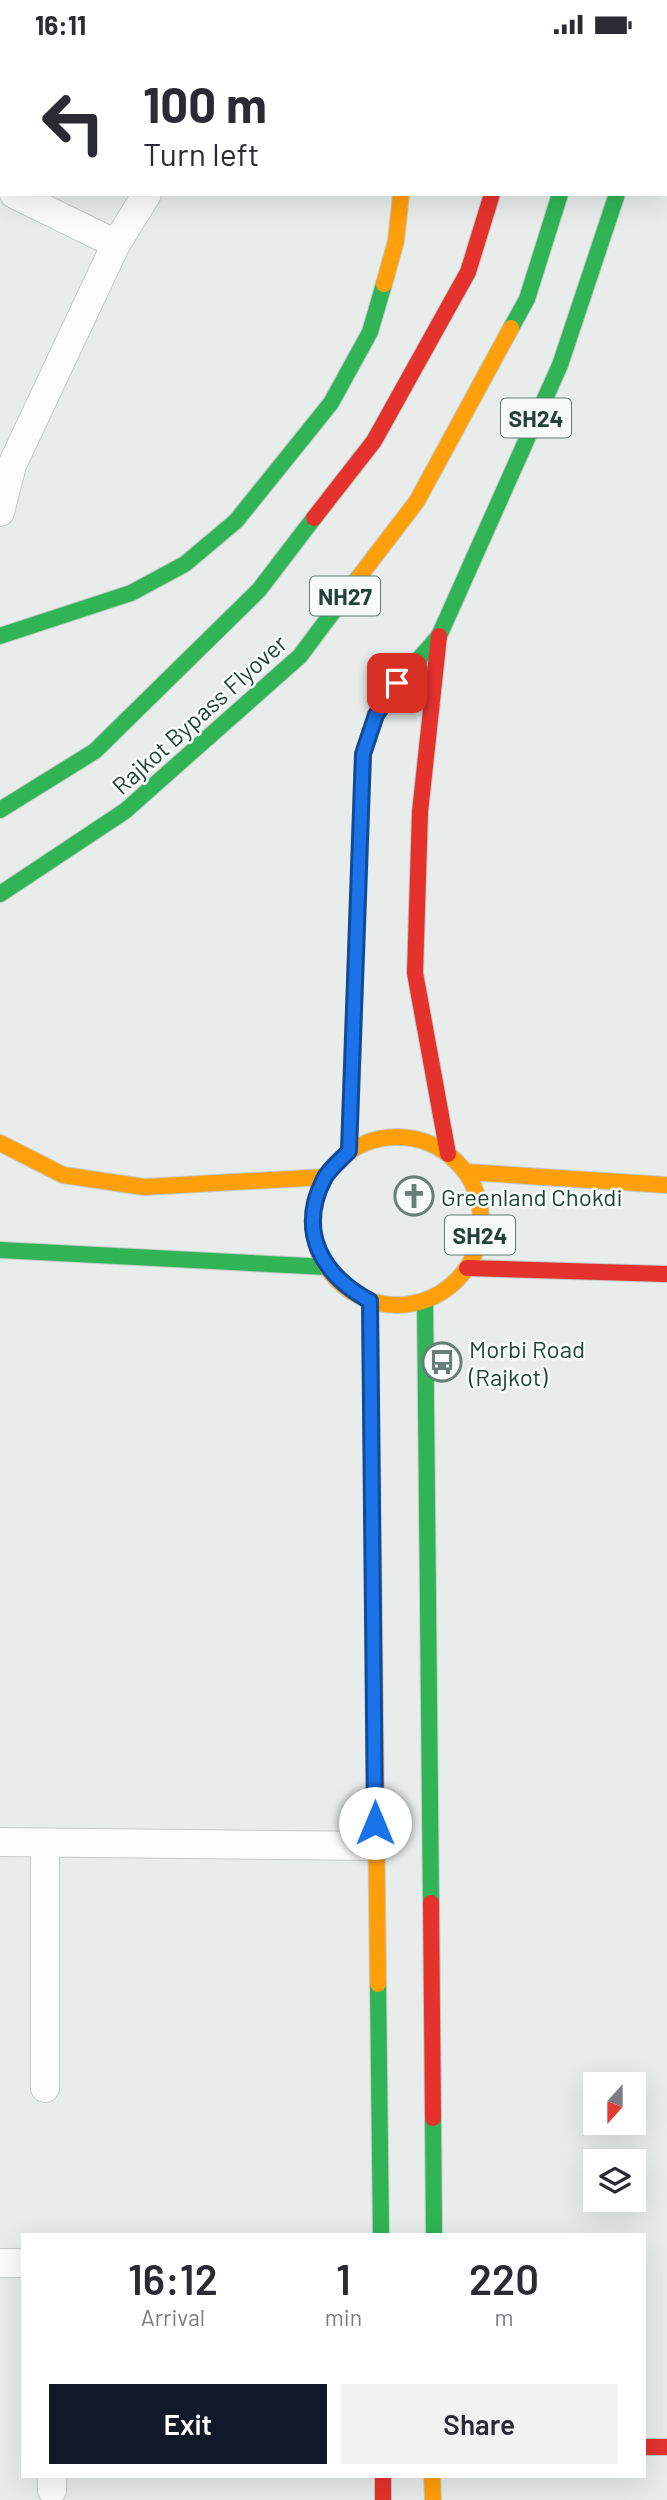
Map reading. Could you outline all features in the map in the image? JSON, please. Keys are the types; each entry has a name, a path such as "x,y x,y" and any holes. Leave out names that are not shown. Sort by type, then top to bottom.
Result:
{"main road":[{"path":"0,636 131,593 185,564 236,521 331,403 370,332 396,241 401,196"},
{"name":"Rajkot Bypass Flyover","path":"0,810 95,751 259,590 374,441 468,272 491,196"},
{"name":"Rajkot Bypass Flyover","path":"0,894 125,811 300,656 417,501 527,299 559,196"},
{"name":"SH24","path":"349,1151 363,754 383,705 397,683 439,636 560,365 616,196"},
{"name":"SH24","path":"439,636 420,811 415,973 448,1154"},
{"name":"SH24","path":"382,1138 416,1139 448,1154 467,1172 480,1203 480,1237 467,1268 449,1288 425,1301 407,1305 370,1301 345,1287 327,1267 314,1238 314,1207 324,1177 349,1151 382,1138"},
{"path":"0,1143 63,1175 144,1187 324,1177"},
{"path":"467,1172 667,1185"},
{"path":"0,1250 327,1267"},
{"path":"467,1268 667,1274"},
{"path":"370,1301 382,1754 375,1846 381,2233"},
{"path":"425,1301 423,1755 434,2233"},
{"path":"646,2447 667,2447"},
{"path":"383,2478 383,2500"},
{"path":"432,2478 432,2500"}],"street":[{"path":"17,196 116,244"},
{"path":"0,512 12,465 116,244 146,196"},
{"path":"0,1842 375,1846"},
{"path":"45,1843 45,2088"},
{"path":"0,2263 21,2263"}],"traffic: fast":[{"path":"511,328 527,299 559,196"},
{"path":"359,879 363,754 376,715 398,683 439,636 560,365 616,196"},
{"path":"0,636 131,593 185,564 236,521 331,403 370,332 384,284"},
{"path":"0,810 95,751 259,590 314,518"},
{"path":"0,894 125,811 300,656 359,577"},
{"path":"0,1250 327,1267"},
{"path":"425,1301 431,1903"},
{"path":"378,1984 381,2233"},
{"path":"433,2118 434,2233"}],"traffic: slow":[{"path":"384,284 396,241 401,196"},
{"path":"359,577 417,501 511,328"},
{"path":"349,1151 359,879"},
{"path":"397,1137 429,1144 456,1162 474,1189 481,1221 474,1253 456,1280 429,1298 397,1305 365,1298 338,1280 320,1253 313,1221 320,1189 338,1162 365,1144 397,1137"},
{"path":"0,1143 63,1175 144,1187 325,1177"},
{"path":"467,1172 667,1185"},
{"path":"373,1547 378,1984"},
{"path":"432,2478 433,2500"}],"traffic: jam":[{"path":"314,518 374,441 468,272 491,196"},
{"path":"439,636 420,812 415,973 448,1154"},
{"path":"467,1268 667,1274"},
{"path":"370,1301 373,1547"},
{"path":"431,1903 433,2118"},
{"path":"646,2447 667,2447"},
{"path":"383,2478 383,2500"}],"place":[{"name":"Greenland Chokdi","path":"414,1196"},
{"name":"Morbi Road (Rajkot)","path":"442,1362"}],"route":[{"path":"375,1823 370,1301 345,1287 327,1267 314,1238 314,1207 324,1177 349,1151 363,754 376,715 397,683"}]}
